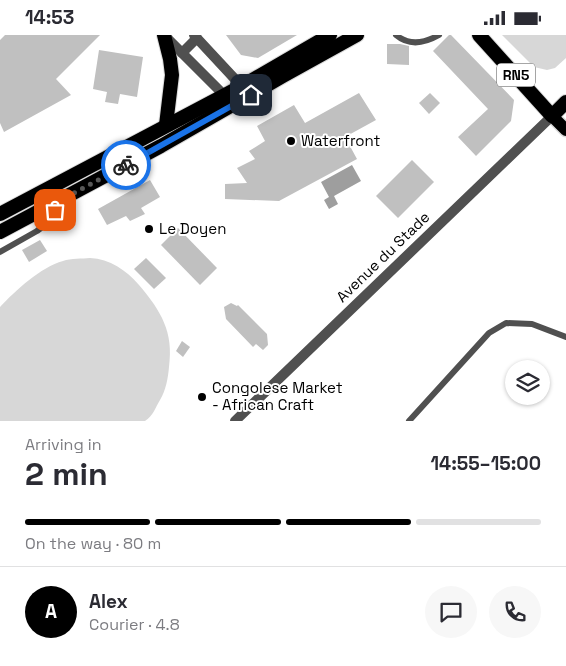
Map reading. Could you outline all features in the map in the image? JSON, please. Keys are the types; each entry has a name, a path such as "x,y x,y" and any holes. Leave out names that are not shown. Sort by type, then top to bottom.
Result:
{"highway":[{"path":"164,35 172,75 166,125"},
{"path":"0,232 61,200 246,90 330,35"},
{"path":"246,90 358,35"},
{"name":"RN5","path":"479,35 552,116"},
{"path":"0,214 166,125 229,100"},
{"path":"552,116 566,102"}],"main road":[{"name":"RN5","path":"552,116 566,130"}],"street":[{"path":"164,35 229,100"},
{"path":"182,53 196,37 246,90"},
{"name":"Avenue du Stade","path":"236,421 552,116"}],"lane":[{"path":"396,35 412,43 431,40 439,35"},
{"path":"0,252 38,231 50,221 61,200"},
{"path":"409,421 489,333 506,323 532,324 566,337"}],"shaded area":[{"path":"502,35 566,35 566,58 555,68 547,70 534,67"},
{"path":"352,165 361,181 334,196 338,204 329,209 324,200 329,197 321,182"},
{"path":"90,258 111,263 129,275 154,304 164,323 170,343 169,371 164,392 154,411 145,421 0,421 0,307 21,287 46,268 66,260"}],"building":[{"path":"5,35 100,35 56,79 71,95 4,132 0,123 0,40"},
{"path":"226,35 297,35 258,58 241,55"},
{"path":"449,35 514,100 511,121 476,156 458,137 488,109 433,51"},
{"path":"387,44 409,46 409,65 387,64"},
{"path":"99,50 143,57 137,97 120,94 118,104 105,102 107,92 93,89"},
{"path":"359,93 376,120 345,137 357,159 279,201 225,199 225,184 247,183 237,168 255,159 249,151 265,141 257,126 294,105 305,123"},
{"path":"430,93 440,103 429,114 419,103"},
{"path":"412,160 434,182 398,218 376,196"},
{"path":"150,180 160,197 141,208 145,214 130,221 126,216 107,225 98,209"},
{"path":"178,228 217,268 200,285 161,245"},
{"path":"40,240 47,251 29,262 22,250"},
{"path":"146,258 166,278 154,289 134,269"},
{"path":"231,303 238,305 267,334 268,345 263,350 256,344 253,347 226,319 224,307"},
{"path":"182,341 190,347 183,357 176,351"}],"way so far":[{"path":"55,210 61,200 126,165"}],"place":[{"name":"Waterfront","path":"291,141"},
{"name":"Le Doyen","path":"149,229"},
{"name":"Congolese Market - African Craft","path":"202,397"}],"route":[{"path":"126,165 251,95"}]}
